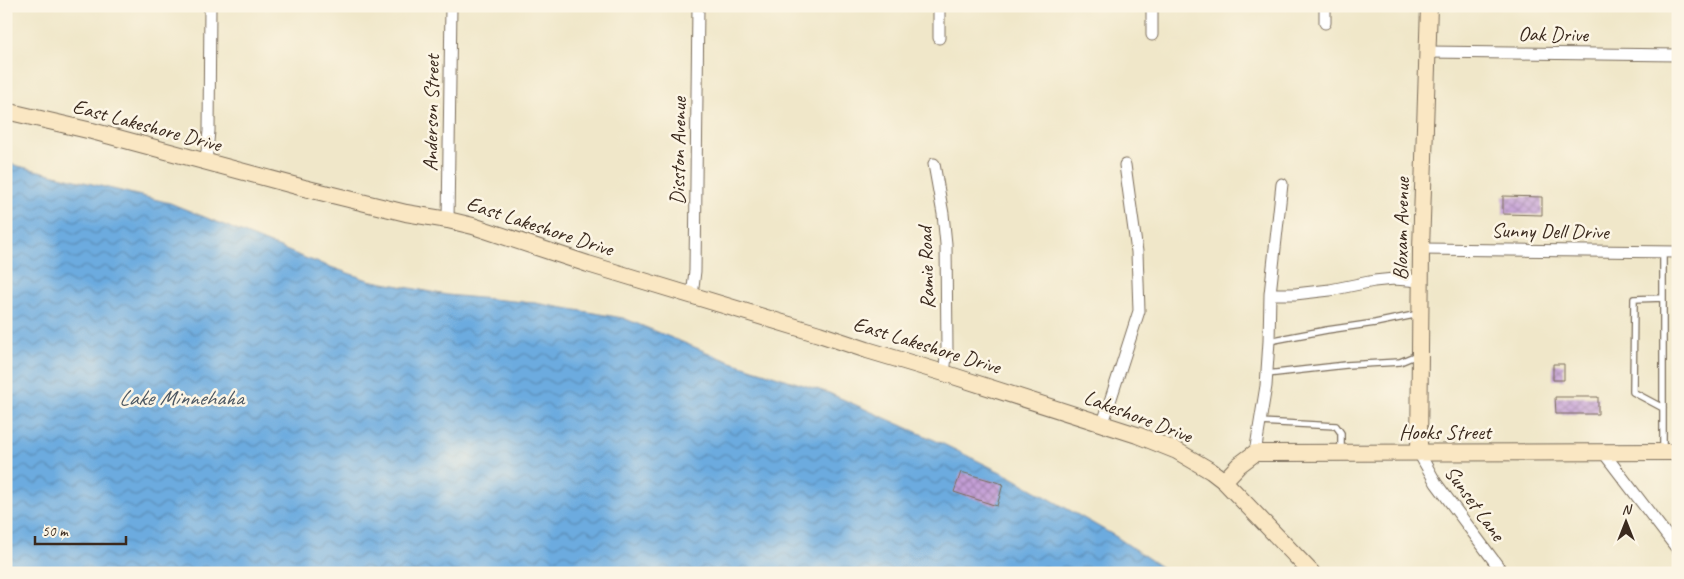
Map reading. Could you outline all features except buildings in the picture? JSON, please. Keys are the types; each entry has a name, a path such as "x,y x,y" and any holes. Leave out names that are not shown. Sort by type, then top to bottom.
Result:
{"street":[{"path":"206,162 209,131 210,6"},
{"name":"Anderson Street","path":"448,220 451,6"},
{"name":"Disston Avenue","path":"692,296 695,271 698,6"},
{"path":"939,6 939,38"},
{"path":"1152,6 1152,35"},
{"path":"1325,6 1325,23"},
{"name":"Bloxam Avenue","path":"1419,453 1421,248 1429,6"},
{"name":"Oak Drive","path":"1428,52 1678,55"},
{"name":"East Lakeshore Drive","path":"6,111 92,131 304,188 390,209 448,220 1054,407"},
{"name":"Ramie Road","path":"934,164 946,244 947,349 944,373"},
{"path":"1102,423 1139,311 1137,252 1125,165"},
{"path":"1224,481 1239,465 1255,453 1267,374 1270,294 1282,184"},
{"name":"Sunny Dell Drive","path":"1421,248 1678,252"},
{"path":"1270,294 1295,294 1330,290 1374,280 1421,281"},
{"name":"Lakeshore Drive","path":"1054,407 1177,450 1224,481 1312,573"},
{"path":"1604,452 1678,550"},
{"name":"Hooks Street","path":"1255,453 1670,452"},
{"name":"Sunset Lane","path":"1419,453 1436,483 1503,573"}],"lane":[{"path":"1663,252 1662,408 1670,452"},
{"path":"1662,408 1633,392 1634,299 1663,298"},
{"path":"1269,341 1421,314"},
{"path":"1267,374 1312,368 1400,362 1420,354"},
{"path":"1260,422 1336,426 1341,433 1341,454"}],"water":[{"name":"Lake Minnehaha","path":"6,163 170,203 305,258 368,280 447,295 535,303 623,318 731,362 829,393 941,443 1011,477 1115,536 1170,573 6,573"}]}
